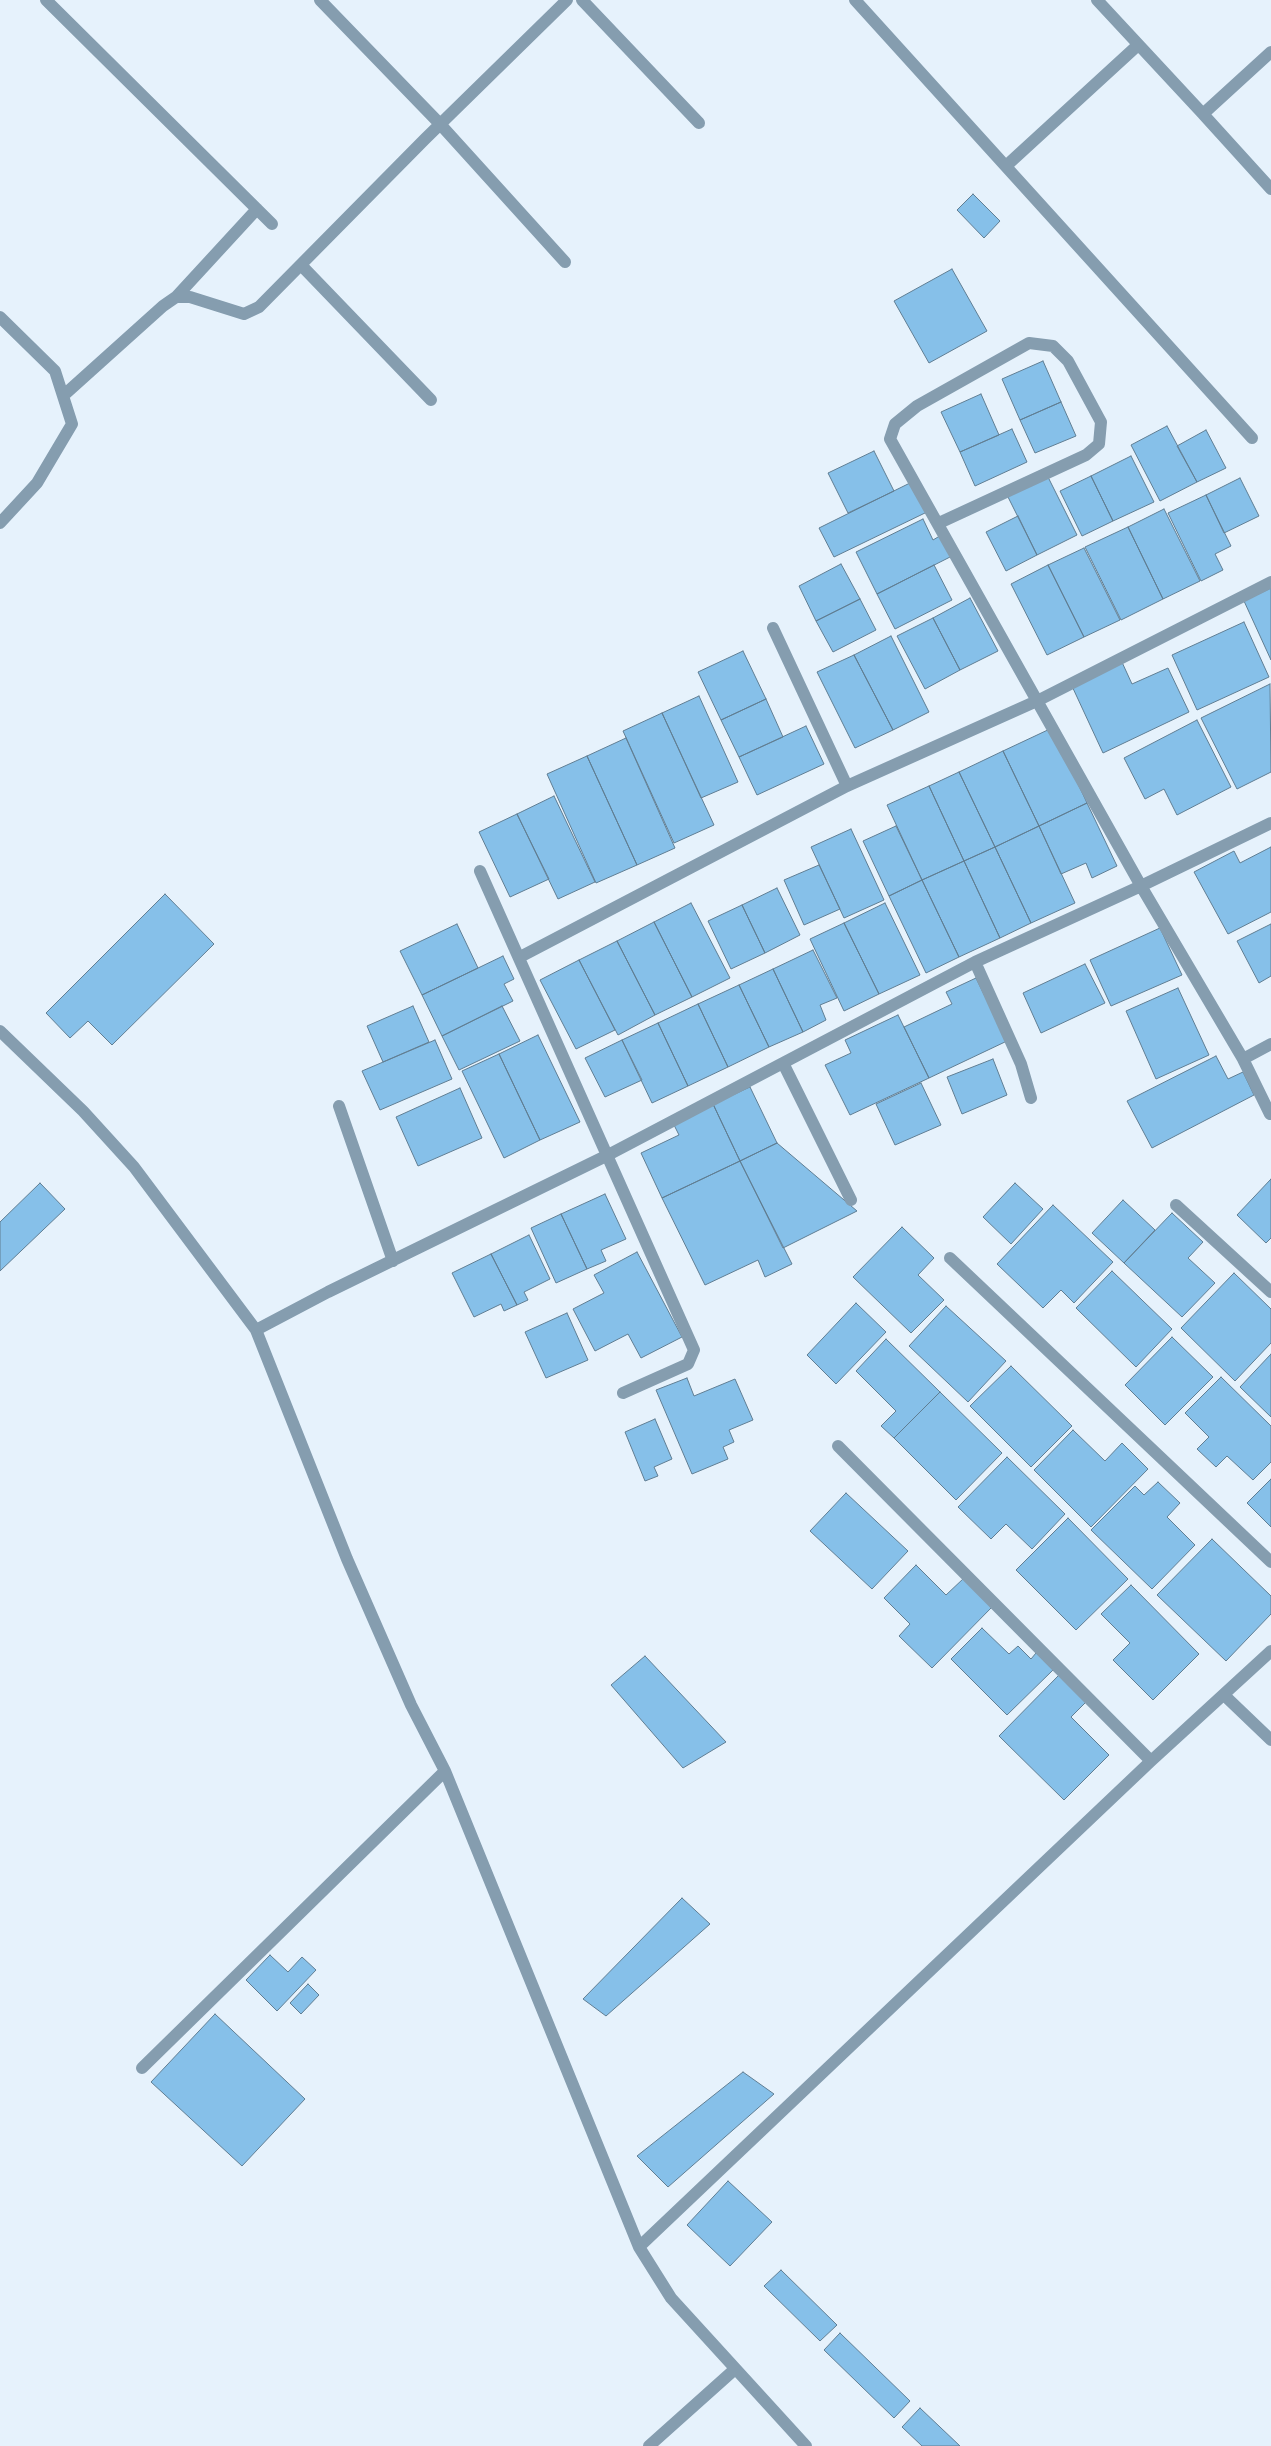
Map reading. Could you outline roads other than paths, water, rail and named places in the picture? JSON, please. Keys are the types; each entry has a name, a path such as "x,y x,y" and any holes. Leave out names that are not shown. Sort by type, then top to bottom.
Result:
{"street":[{"path":"46,0 272,224"},
{"path":"320,0 440,124 565,262"},
{"path":"176,297 190,297 244,314 259,306 440,124 567,0"},
{"path":"582,0 699,123"},
{"path":"855,0 1252,438"},
{"path":"1097,0 1271,189"},
{"path":"1006,166 1138,45"},
{"path":"1202,114 1271,52"},
{"path":"64,395 162,306 176,297 257,209"},
{"path":"300,265 431,400"},
{"path":"0,317 55,371 72,424 37,482 0,523"},
{"path":"939,523 1086,455 1099,444 1101,422 1068,361 1053,346 1029,343 917,406 895,424 890,439 1039,700 1142,886 1243,1059 1270,1114"},
{"path":"520,958 847,786 1039,700 1271,582"},
{"path":"773,628 847,786"},
{"path":"256,1330 608,1155 975,962 1142,886 1271,822"},
{"path":"480,870 694,1350 688,1364 623,1393"},
{"path":"975,962 1021,1064 1030,1098"},
{"path":"0,1031 83,1111 134,1167 256,1330 347,1559 411,1705 445,1771 639,2247 671,2298 734,2370 806,2446"},
{"path":"1243,1059 1271,1044"},
{"path":"783,1063 851,1200"},
{"path":"340,1106 393,1261"},
{"path":"1176,1205 1271,1292"},
{"path":"950,1258 1271,1562"},
{"path":"838,1446 1151,1760"},
{"path":"639,2247 1151,1760 1271,1651"},
{"path":"1224,1695 1271,1740"},
{"path":"142,2068 445,1771"},
{"path":"649,2446 734,2370"}]}
